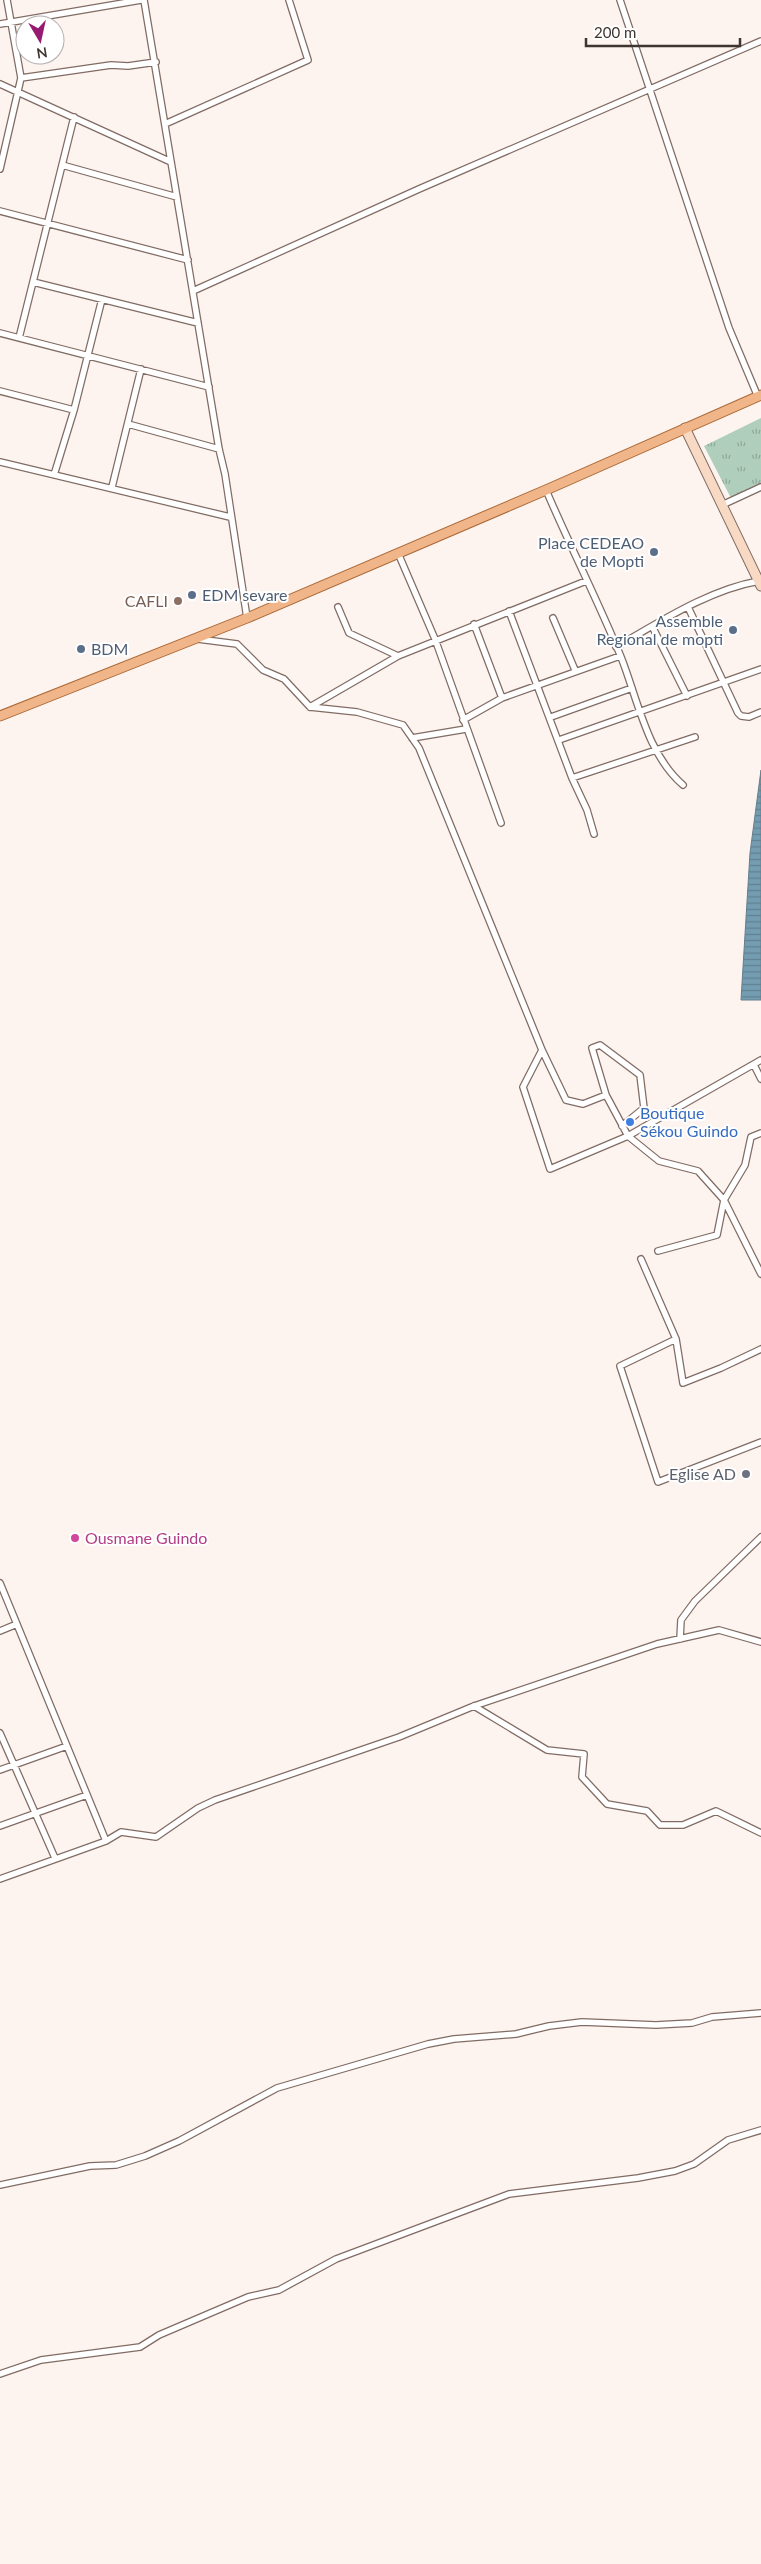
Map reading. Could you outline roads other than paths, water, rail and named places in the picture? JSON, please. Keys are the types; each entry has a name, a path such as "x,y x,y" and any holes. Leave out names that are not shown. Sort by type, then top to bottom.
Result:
{"main road":[{"path":"0,716 247,618 546,490 759,396"}],"street":[{"path":"0,168 21,78 7,0"},
{"path":"0,24 142,0 156,62 219,449 225,474 230,517 247,618"},
{"path":"165,124 308,60 289,0"},
{"path":"620,0 729,328 759,396"},
{"path":"193,291 410,193 761,41"},
{"path":"21,78 110,65 128,66 156,62"},
{"path":"0,84 19,91 171,162"},
{"path":"19,338 74,117"},
{"path":"62,165 177,197"},
{"path":"0,211 188,260"},
{"path":"33,282 198,323"},
{"path":"54,476 74,410 102,299"},
{"path":"0,333 209,387"},
{"path":"112,488 141,370"},
{"path":"0,391 74,410"},
{"path":"128,424 219,449"},
{"path":"616,647 688,607 740,584 760,583 685,428"},
{"path":"0,462 230,517"},
{"path":"722,505 761,487"},
{"path":"546,490 620,656 647,731 670,774 683,785"},
{"path":"398,553 435,639 462,720 501,823"},
{"path":"310,707 398,656 435,639 586,581"},
{"path":"338,607 349,633 398,656"},
{"path":"688,607 741,716 749,717 761,712"},
{"path":"509,610 539,685 572,778 587,810 594,834"},
{"path":"553,618 575,670"},
{"path":"474,624 502,698"},
{"path":"652,626 687,696"},
{"path":"195,639 237,644 263,670 284,679 310,707 357,712 403,725 419,748 542,1050 566,1100 583,1104 606,1095"},
{"path":"462,720 502,698 575,670 620,656"},
{"path":"559,740 761,670"},
{"path":"550,717 632,688"},
{"path":"412,738 466,729"},
{"path":"572,778 695,737"},
{"path":"622,1126 644,1108 640,1075 600,1045 592,1048 606,1095 622,1126 628,1136 659,1161 698,1171 724,1200 761,1274"},
{"path":"542,1050 523,1087 550,1169 628,1136 761,1060"},
{"path":"754,1065 761,1079"},
{"path":"658,1252 717,1235 724,1200 746,1164 751,1137 761,1133"},
{"path":"641,1259 676,1339 682,1383 721,1368 761,1349"},
{"path":"676,1339 620,1366 658,1482 761,1442"},
{"path":"680,1639 681,1620 695,1601 761,1537"},
{"path":"0,1583 106,1841"},
{"path":"0,1631 17,1624"},
{"path":"0,1879 106,1841 121,1832 156,1837 198,1808 215,1800 400,1737 474,1706 657,1644 719,1630 761,1642"},
{"path":"474,1706 547,1750 584,1754 582,1776 607,1804 647,1811 660,1824 683,1825 716,1811 761,1833"},
{"path":"0,1733 34,1814 55,1858"},
{"path":"0,1770 67,1746"},
{"path":"0,1826 87,1795"},
{"path":"0,2185 90,2166 116,2165 146,2156 179,2141 277,2088 428,2044 454,2039 516,2034 549,2026 582,2022 692,2023 712,2016 761,2013"},
{"path":"0,2374 41,2360 140,2347 159,2335 248,2297 279,2290 336,2259 509,2194 638,2178 676,2170 694,2164 728,2140 761,2130"}],"water":[{"path":"761,770 761,1000 741,1000 750,853"}],"place":[{"name":"Place CEDEAO de Mopti","path":"654,552"},
{"name":"EDM sevare","path":"192,595"},
{"name":"CAFLI","path":"178,601"},
{"name":"Assemble Regional de mopti","path":"733,630"},
{"name":"BDM","path":"81,649"},
{"name":"Boutique Sékou Guindo","path":"630,1122"},
{"name":"Eglise AD","path":"746,1474"},
{"name":"Ousmane Guindo","path":"75,1538"}]}
